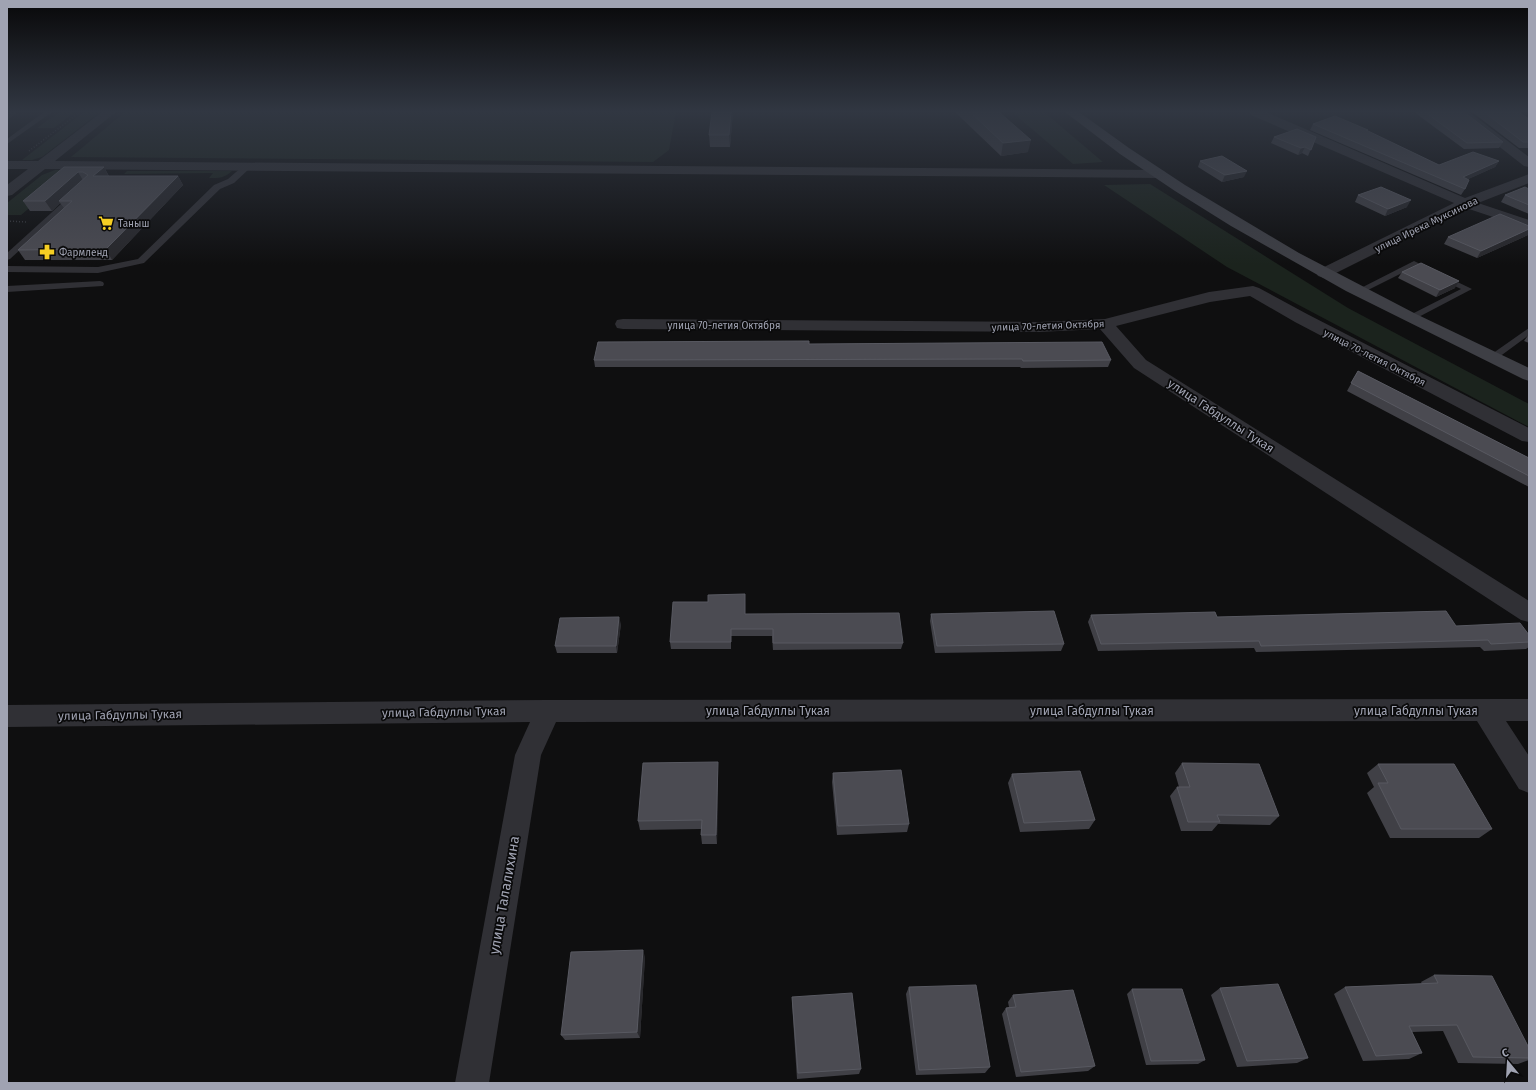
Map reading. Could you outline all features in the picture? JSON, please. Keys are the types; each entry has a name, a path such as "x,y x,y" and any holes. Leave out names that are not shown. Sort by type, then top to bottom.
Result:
{"main road":[{"path":"1143,163 1225,217 1324,274 1529,375"}],"street":[{"path":"7,192 44,163"},
{"path":"1372,163 1465,203 1529,225"},
{"path":"8,166 1159,174"},
{"name":"улица Ирека Муксинова","path":"1324,274 1465,203 1529,178"},
{"name":"улица 70-летия Октября","path":"623,324 1039,327 1105,324 1209,296 1253,291 1300,318 1529,436"},
{"name":"улица Габдуллы Тукая","path":"1105,324 1140,364 1529,613"},
{"path":"1484,710 1529,780"},
{"name":"улица Габдуллы Тукая","path":"7,716 548,711 1529,710"},
{"name":"улица Талалихина","path":"472,1083 528,756 548,711"}],"lane":[{"path":"7,269 98,270 141,261 217,187 231,181 246,168"},
{"path":"7,257 82,189"},
{"path":"1358,291 1414,264 1468,289 1411,318"},
{"path":"7,289 100,284"},
{"path":"1492,358 1529,331"}],"shaded area":[{"path":"1072,163 1090,163 1073,164"},
{"path":"55,170 75,170 21,215 7,215 7,203 42,175"},
{"path":"127,171 232,171 222,177 209,178 213,173 124,174"},
{"path":"1150,184 1348,308 1529,404 1529,427 1227,267 1104,185"}],"building":[{"path":"1203,163 1233,163 1247,171 1225,175"},
{"path":"1404,163 1435,163 1439,165 1445,163 1495,163 1463,177 1469,180 1465,189"},
{"path":"64,167 104,167 93,176 178,176 106,249 18,250 72,201 59,201 88,175 83,172 78,172 45,201 23,201"},
{"path":"1381,187 1411,200 1388,209 1358,195"},
{"path":"1525,187 1529,189 1529,205 1505,195"},
{"path":"1500,214 1529,226 1529,229 1481,251 1448,237"},
{"path":"1421,263 1459,281 1440,290 1402,272"},
{"path":"809,341 809,344 1102,342 1111,360 594,360 598,342"},
{"path":"1358,371 1529,458 1529,476 1351,383"},
{"path":"745,594 745,614 899,613 903,643 773,643 773,629 731,629 731,642 670,642 673,602 708,602 708,595"},
{"path":"1054,611 1064,644 937,646 931,614"},
{"path":"1446,611 1456,626 1520,623 1529,635 1529,642 1491,644 1488,640 1261,646 1259,641 1101,644 1091,615 1215,612 1217,617"},
{"path":"619,617 616,646 555,646 560,618"},
{"path":"718,762 716,835 701,835 702,820 638,821 643,763"},
{"path":"1182,763 1259,764 1279,816 1217,815 1220,822 1188,822 1177,787 1190,787"},
{"path":"1378,764 1454,764 1492,829 1401,829 1378,783 1388,783"},
{"path":"901,770 909,824 838,826 833,773"},
{"path":"1080,771 1095,820 1024,823 1012,774"},
{"path":"643,950 637,1032 561,1035 571,952"},
{"path":"1434,975 1492,976 1529,1048 1529,1058 1473,1057 1457,1025 1409,1026 1422,1053 1376,1056 1345,987 1438,983"},
{"path":"1278,984 1308,1058 1247,1061 1220,988"},
{"path":"976,985 990,1067 919,1070 909,987"},
{"path":"1132,989 1182,989 1205,1060 1151,1061"},
{"path":"1073,990 1095,1066 1021,1072 1006,1008 1016,1007 1013,995"},
{"path":"852,993 861,1069 798,1073 792,997"}],"place":[{"name":"Таныш","path":"106,223"},
{"name":"Фармленд","path":"47,252"}]}
